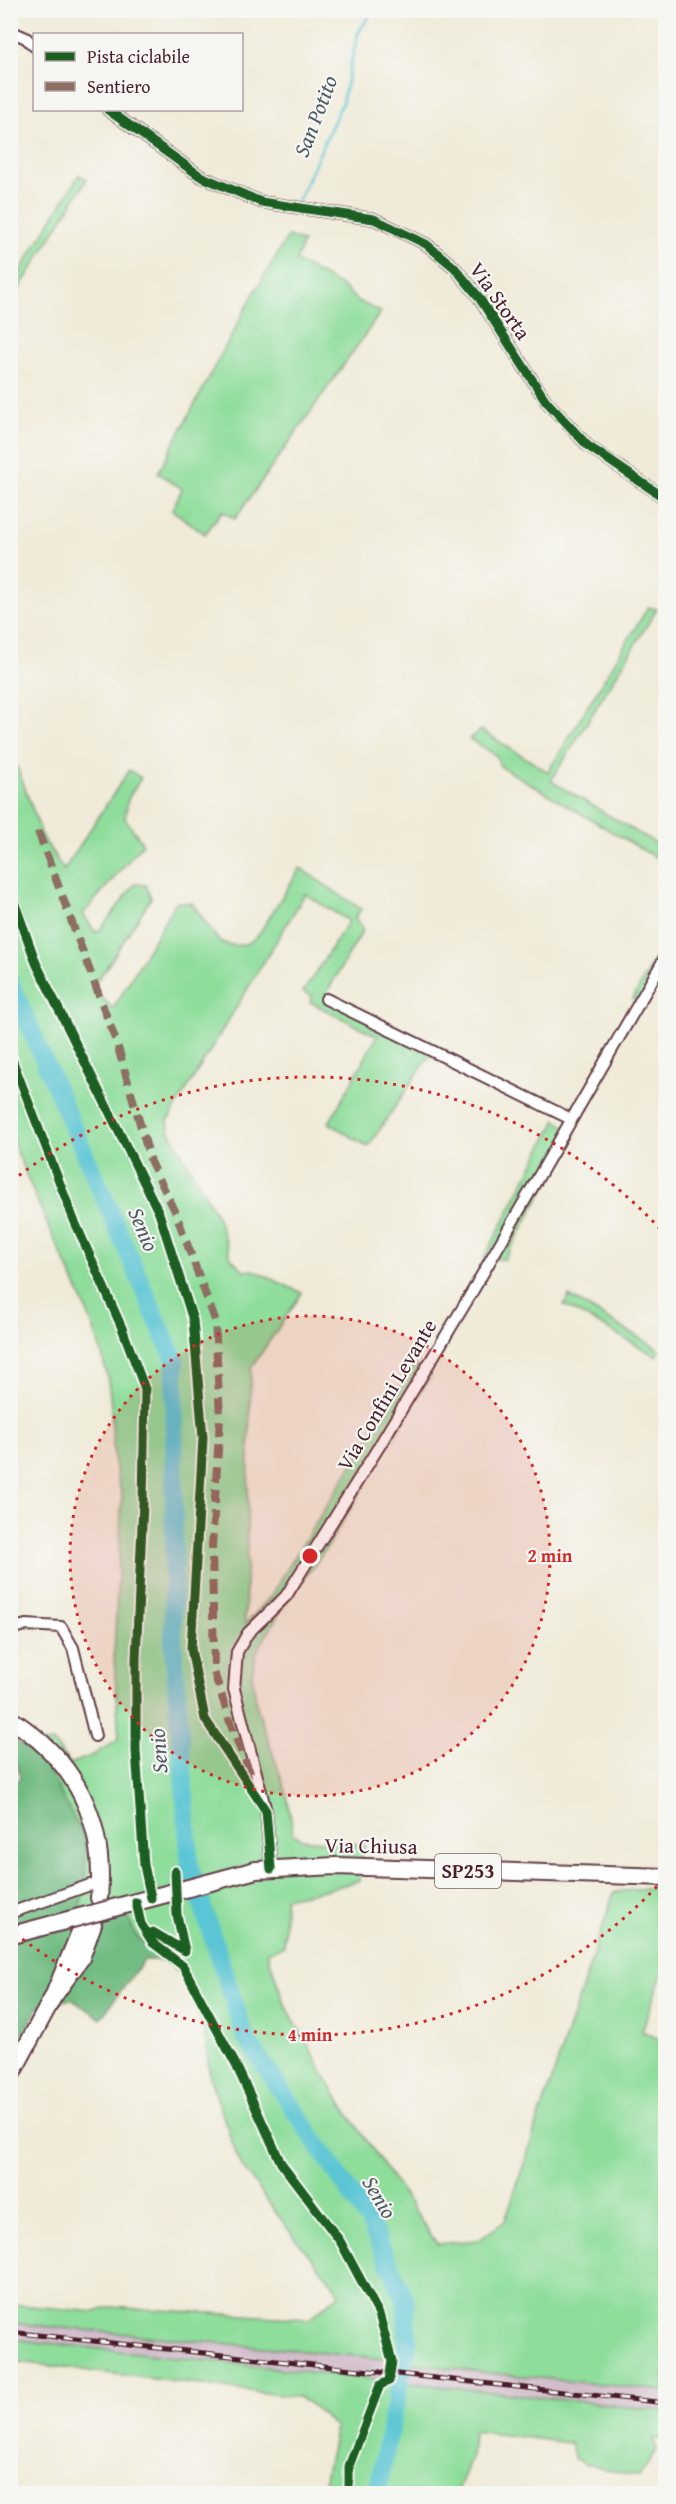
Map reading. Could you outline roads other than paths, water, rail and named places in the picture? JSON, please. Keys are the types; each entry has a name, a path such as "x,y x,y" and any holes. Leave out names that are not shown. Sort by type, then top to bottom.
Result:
{"main road":[{"path":"10,1719 30,1732 53,1753 82,1794 94,1822 101,1866 92,1895"},
{"path":"10,1726 51,1763 79,1809 90,1852 92,1895"},
{"name":"Via Chiusa","path":"263,1870 336,1866 666,1877"},
{"name":"SP253","path":"11,1935 263,1870"},
{"path":"10,2077 53,1997 87,1926"}],"street":[{"path":"10,32 26,38 33,45"},
{"name":"Via Storta","path":"109,111 200,176 261,202 374,219 426,244 454,267 478,296 546,401 588,446 666,499"},
{"name":"Via Confini Levante","path":"263,1870 266,1811 234,1689 237,1653 248,1633 286,1596 468,1299 666,956"},
{"path":"326,999 572,1119"},
{"path":"10,1629 26,1625 61,1627 73,1648 94,1736"},
{"path":"10,1913 92,1895"}],"waterway":[{"name":"San Potito","path":"298,201 342,103 358,33 373,10"},
{"name":"Senio","path":"10,982 175,1361 173,1640 190,1867 245,2037 369,2221 405,2298 408,2342 377,2494"}],"railway":[{"path":"10,2332 666,2403"}]}
